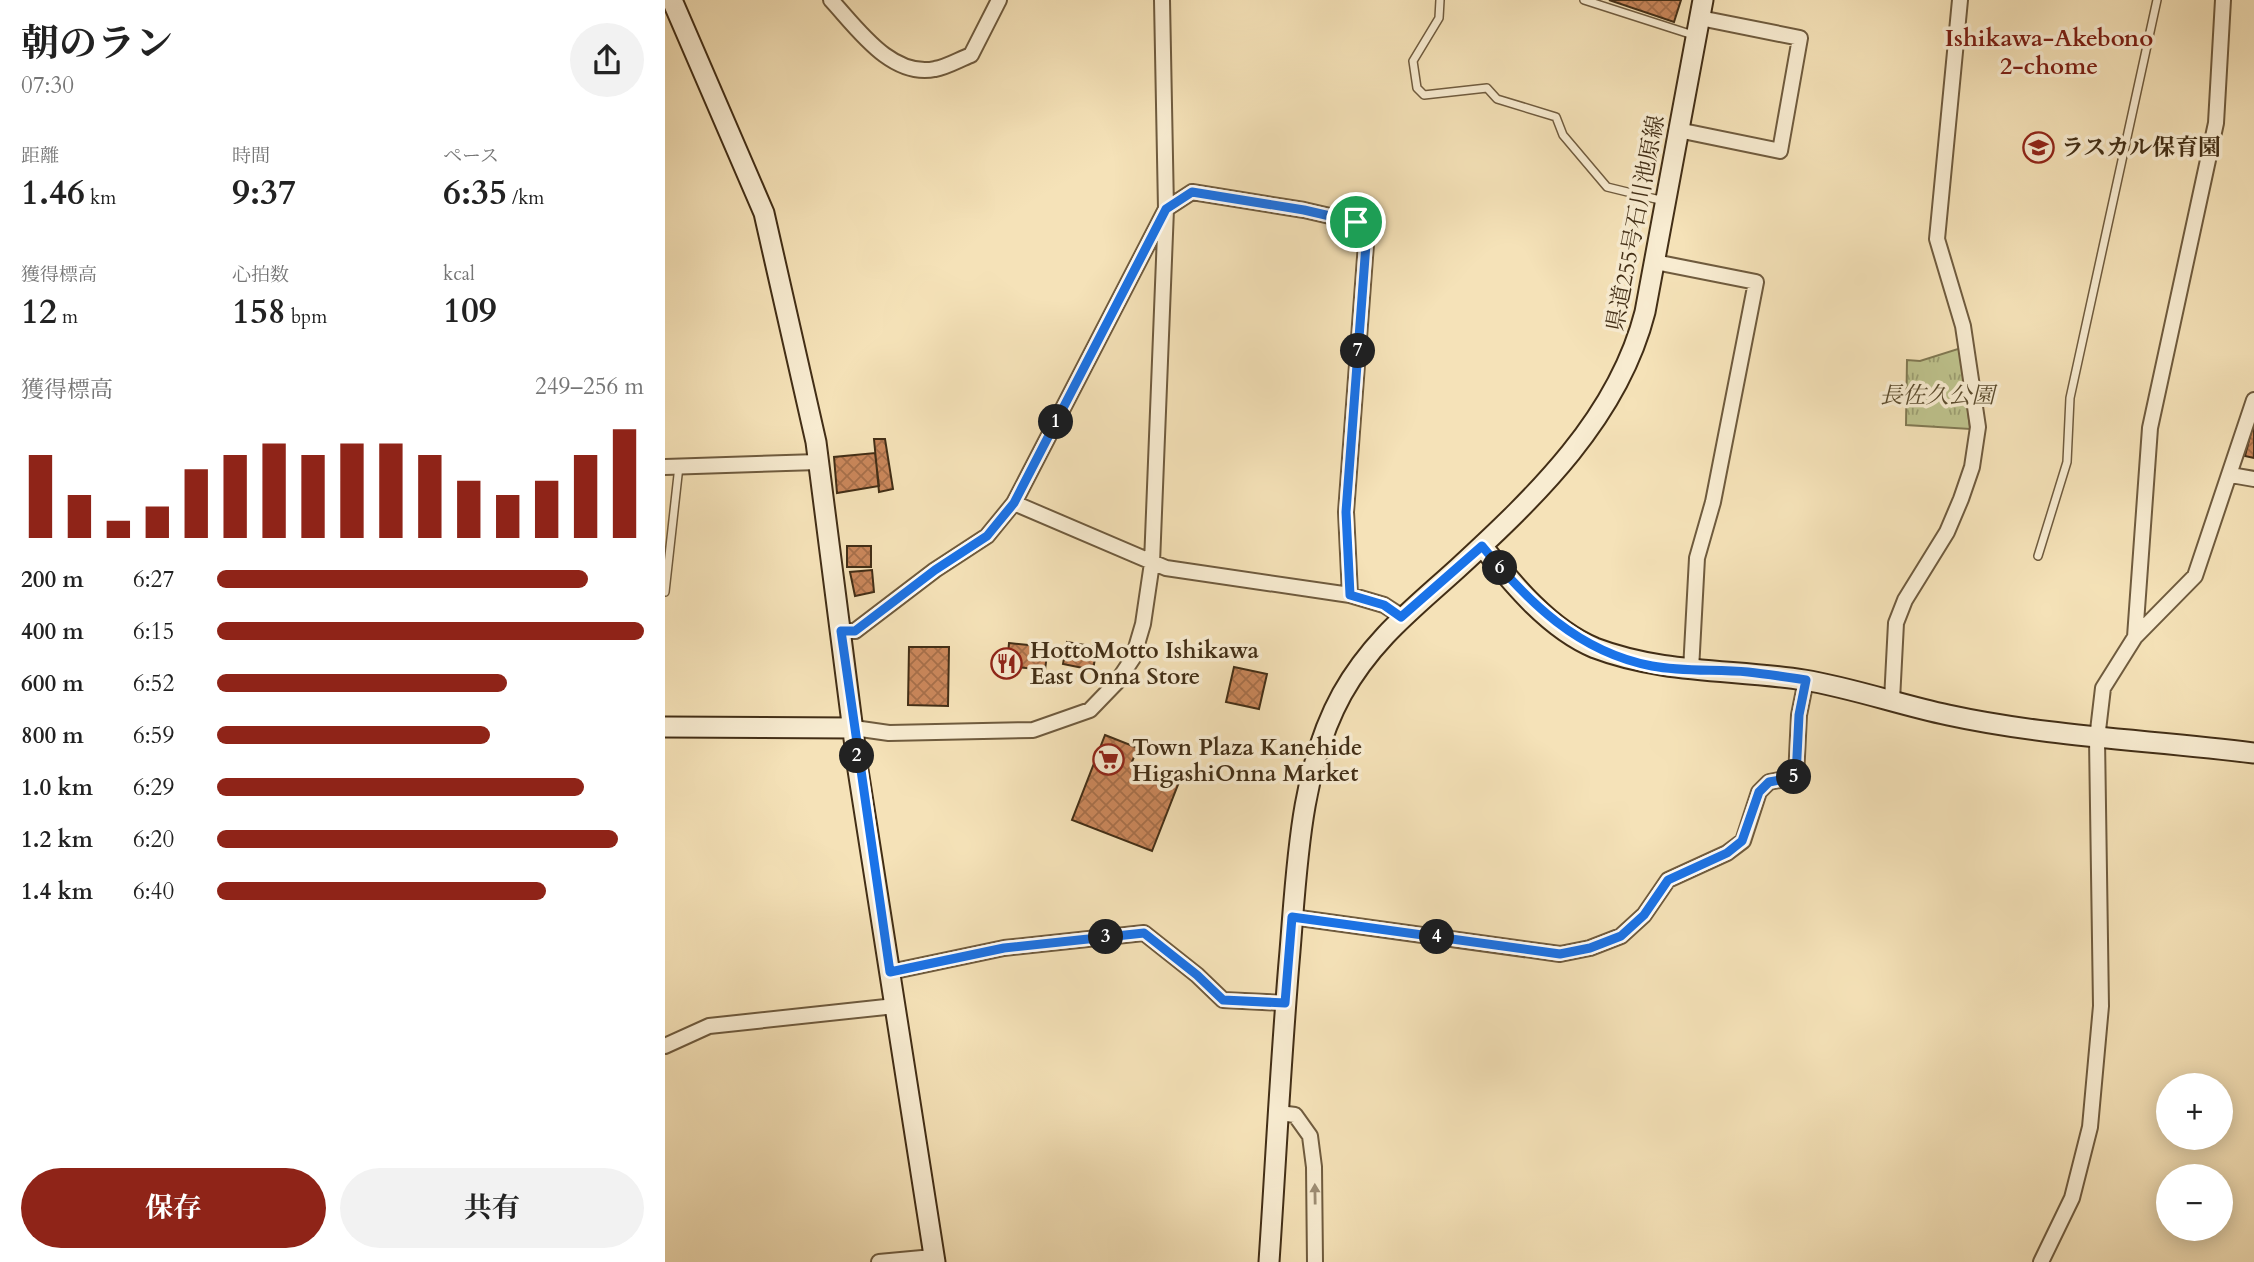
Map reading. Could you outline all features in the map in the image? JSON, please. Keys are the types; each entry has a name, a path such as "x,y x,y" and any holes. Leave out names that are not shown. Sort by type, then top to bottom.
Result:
{"main road":[{"path":"672,0 764,213 818,462 853,728 934,1259"},
{"name":"県道255号石川池原線","path":"1269,1262 1292,917 1302,830 1328,723 1359,669 1401,617 1482,546 1569,459 1606,403 1639,337 1700,18"},
{"path":"1482,546 1509,579 1550,619 1593,647 1650,666 1747,672 1806,680 1948,715 2097,739 2254,753"},
{"path":"665,727 853,728"}],"street":[{"path":"831,0 873,45 909,70 936,69 971,55 999,0"},
{"path":"853,728 889,733 1033,730 1090,710 1117,682 1133,658 1143,624 1151,563 1166,209 1162,0"},
{"path":"1892,700 1896,623 1905,600 1947,532 1961,499 1972,467 1978,427 1963,326 1937,239 1960,0"},
{"path":"2134,637 2150,428 2216,123 2223,0"},
{"path":"1678,130 1780,151 1800,38 1700,18"},
{"path":"841,631 855,631 935,570 987,536 1014,503 1166,209 1192,192 1304,210 1356,222 1366,244 1346,512 1350,595"},
{"path":"1655,262 1756,282 1713,502 1697,558 1691,670"},
{"path":"2041,1262 2072,1198 2090,1128 2101,1006 2097,739 2103,688 2134,637 2195,576 2254,400"},
{"path":"672,467 818,462"},
{"path":"2231,475 2254,479"},
{"path":"1014,503 1166,568 1350,595 1384,605 1401,617"},
{"path":"1292,917 1560,954 1590,948 1621,936 1644,915 1668,880 1727,853 1742,841 1759,792 1769,782 1796,777 1799,715 1806,680"},
{"path":"890,972 1004,948 1144,933 1197,975 1223,1000 1285,1003"},
{"path":"665,1046 709,1026 895,1006"},
{"path":"1279,1113 1295,1115 1310,1136 1314,1167 1315,1262"},
{"path":"879,1262 934,1259"}],"lane":[{"path":"1440,0 1439,18 1413,61 1417,88 1424,95 1487,88 1497,99 1556,117 1563,135 1607,187 1666,201"},
{"path":"1584,0 1700,18"},
{"path":"2038,556 2067,461 2070,398 2157,0"},
{"path":"665,592 672,467"}],"green space":[{"name":"長佐久公園","path":"1961,348 1970,429 1906,425 1907,360 1920,361"}],"building":[{"path":"1609,0 1681,0 1674,22"},
{"path":"2254,425 2254,458 2245,456"},
{"path":"874,439 885,439 893,489 879,492"},
{"path":"875,453 879,486 837,493 834,457"},
{"path":"847,546 871,546 871,567 847,567"},
{"path":"872,570 874,592 855,596 850,572"},
{"path":"1067,642 1097,647 1093,670 1063,664"},
{"path":"1009,643 1048,647 1045,670 1007,666"},
{"path":"909,647 949,647 948,706 908,705"},
{"path":"1234,667 1267,674 1259,709 1226,702"},
{"path":"1105,735 1138,748 1131,764 1179,782 1152,851 1072,820"}],"place":[{"name":"ラスカル保育園","path":"2038,147"},
{"name":"HottoMotto Ishikawa East Onna Store","path":"1007,663"},
{"name":"Town Plaza Kanehide HigashiOnna Market","path":"1109,760"}],"district":[{"name":"Ishikawa-Akebono 2-chome","path":"2049,52"}],"route":[{"path":"1192,192 1304,210 1356,222 1366,244 1346,512 1350,595 1384,605 1401,617 1482,546 1509,579 1550,619 1593,647 1650,666 1747,672 1806,680 1799,715 1796,777 1769,782 1759,792 1742,841 1727,853 1668,880 1644,915 1621,936 1590,948 1560,954 1292,917 1285,1003 1223,1000 1197,975 1144,933 1004,948 890,972 858,770 841,631 855,631 935,570 987,536 1014,503 1166,209 1192,192"}]}
